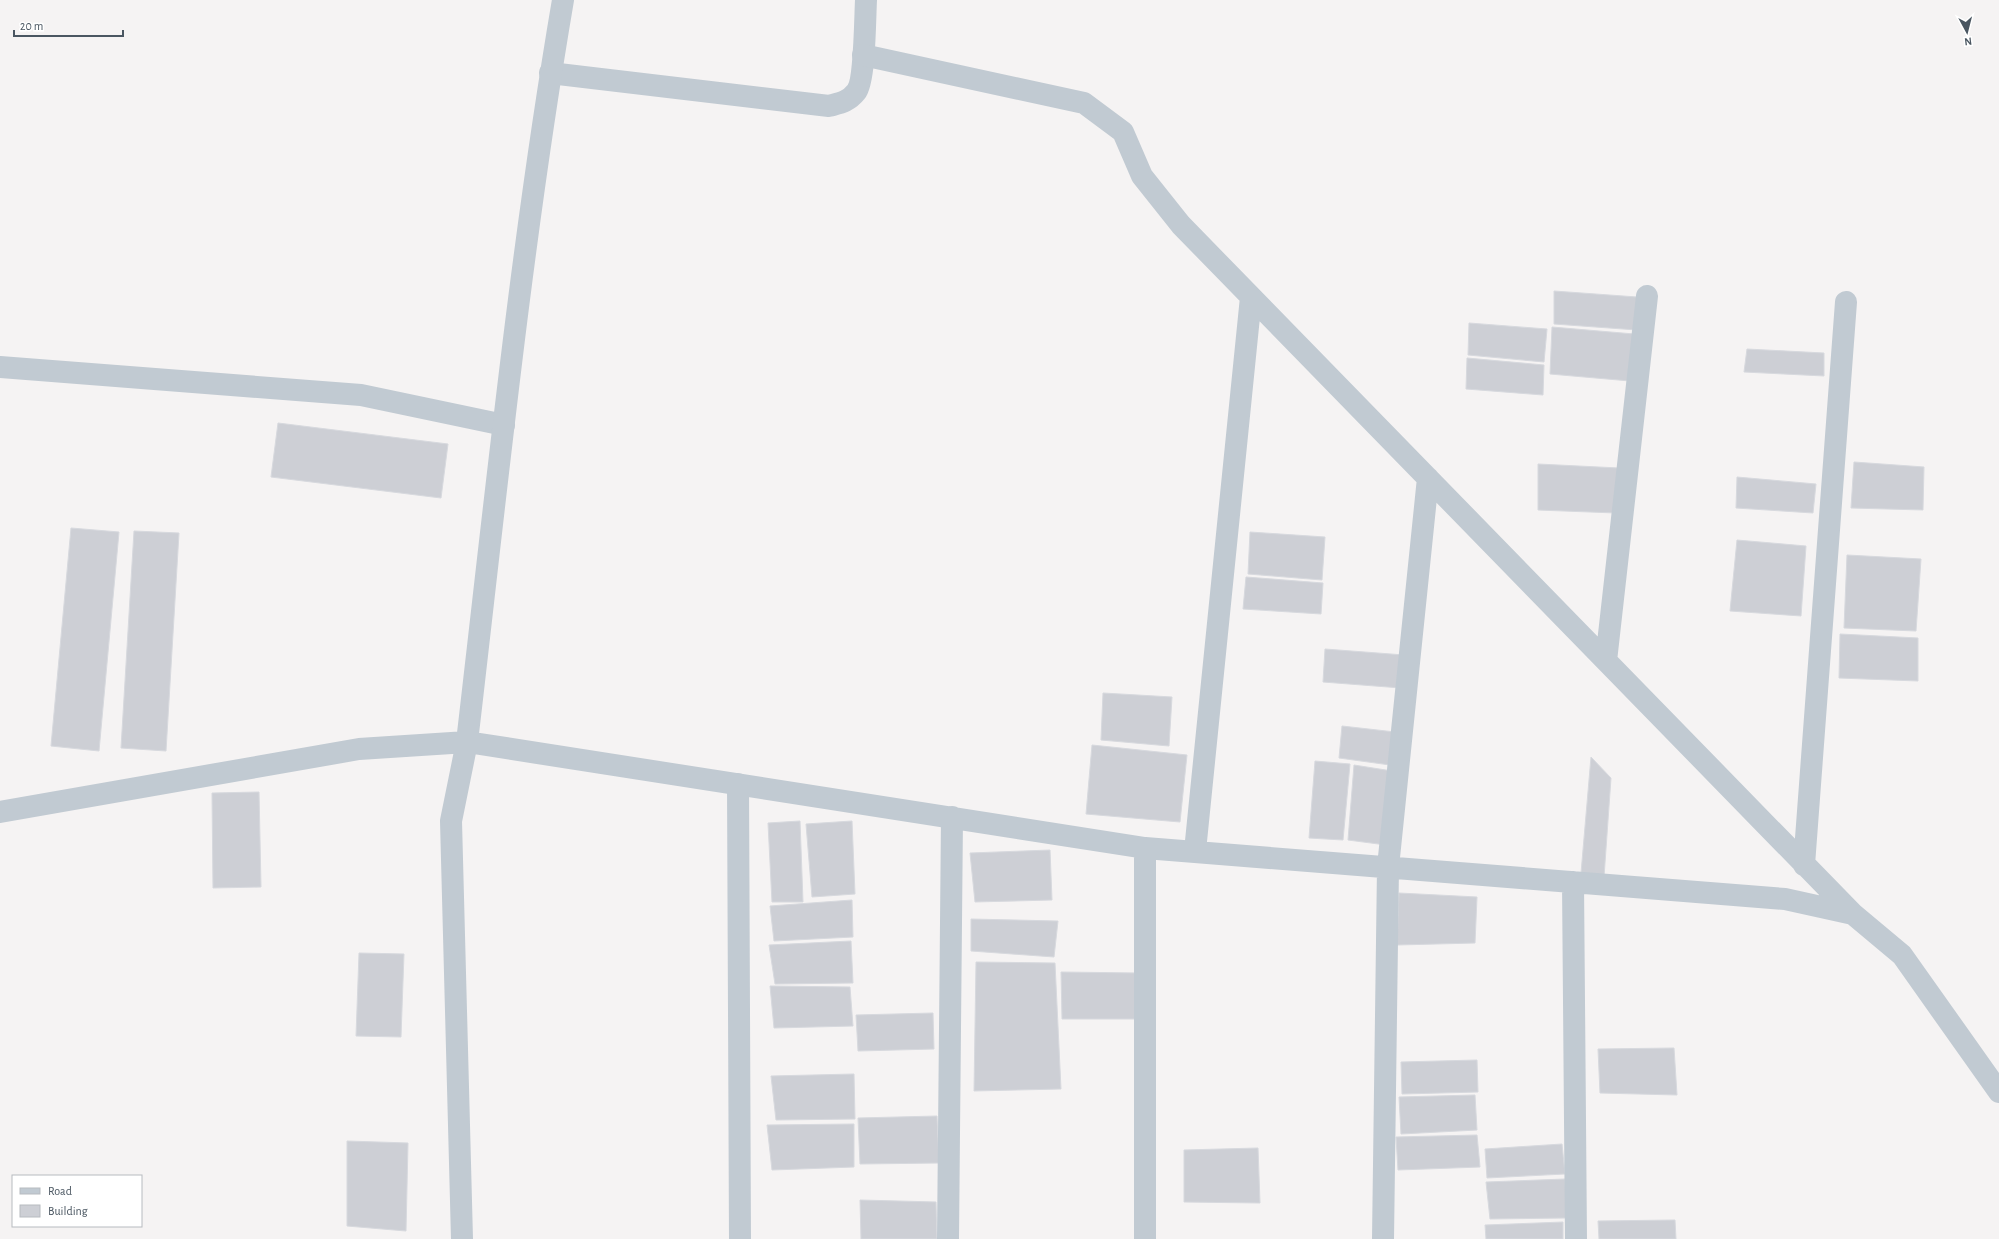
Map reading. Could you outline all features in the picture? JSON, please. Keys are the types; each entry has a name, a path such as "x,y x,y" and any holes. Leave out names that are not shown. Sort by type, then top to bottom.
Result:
{"street":[{"path":"462,1239 451,821 467,742 504,425 550,73 563,0"},
{"path":"550,73 829,106 845,103 857,91 862,75 866,0"},
{"path":"863,55 1084,103 1123,132 1142,176 1181,225 1804,865 1853,914 1902,955 1999,1092"},
{"path":"1606,661 1646,296"},
{"path":"1195,851 1251,297"},
{"path":"1804,865 1846,302"},
{"path":"0,367 361,395 504,425"},
{"path":"1383,1239 1388,867 1428,478"},
{"path":"0,812 359,749 467,742 1145,848 1785,899 1853,914"},
{"path":"738,784 740,1239"},
{"path":"948,1239 952,817"},
{"path":"1145,848 1145,1239"},
{"path":"1572,882 1576,1239"}],"building":[{"path":"1554,291 1637,297 1637,330 1554,324"},
{"path":"1469,323 1547,329 1544,362 1468,355"},
{"path":"1552,327 1634,334 1630,381 1550,374"},
{"path":"1747,349 1824,353 1824,376 1744,372"},
{"path":"1467,358 1544,365 1543,395 1466,389"},
{"path":"278,423 448,444 441,498 271,477"},
{"path":"1854,462 1924,467 1923,510 1851,508"},
{"path":"1538,464 1619,468 1616,513 1538,510"},
{"path":"1737,477 1816,484 1813,513 1736,508"},
{"path":"71,528 119,532 99,751 51,746"},
{"path":"134,531 179,533 166,751 121,748"},
{"path":"1250,532 1325,537 1322,580 1248,574"},
{"path":"1737,540 1806,546 1801,616 1730,611"},
{"path":"1847,555 1921,559 1916,631 1844,628"},
{"path":"1246,577 1323,583 1321,614 1243,609"},
{"path":"1840,634 1918,638 1918,681 1839,678"},
{"path":"1325,649 1404,655 1401,688 1323,682"},
{"path":"1103,693 1172,697 1169,746 1101,740"},
{"path":"1342,726 1395,732 1390,765 1339,758"},
{"path":"1092,745 1187,755 1180,822 1086,814"},
{"path":"1591,757 1611,778 1604,877 1581,873"},
{"path":"1315,761 1350,764 1343,840 1309,838"},
{"path":"1354,765 1392,771 1386,845 1348,840"},
{"path":"259,792 261,887 213,888 212,793"},
{"path":"800,821 803,902 772,902 768,823"},
{"path":"852,821 855,894 812,897 806,824"},
{"path":"1050,850 1052,900 975,902 970,853"},
{"path":"1399,893 1477,897 1475,943 1397,945"},
{"path":"852,900 853,937 774,941 770,906"},
{"path":"971,919 1058,921 1054,957 971,951"},
{"path":"851,941 853,983 775,984 769,945"},
{"path":"359,953 404,954 401,1037 356,1036"},
{"path":"976,962 1055,963 1061,1089 974,1091"},
{"path":"1061,972 1138,973 1139,1019 1062,1019"},
{"path":"770,986 850,987 853,1026 774,1028"},
{"path":"933,1013 934,1049 858,1051 856,1015"},
{"path":"1674,1048 1677,1095 1600,1093 1598,1049"},
{"path":"1477,1060 1478,1092 1402,1094 1401,1062"},
{"path":"854,1074 855,1119 776,1120 771,1076"},
{"path":"1475,1095 1477,1130 1401,1134 1399,1097"},
{"path":"937,1116 939,1163 860,1164 858,1118"},
{"path":"854,1124 854,1167 772,1170 767,1125"},
{"path":"1477,1135 1480,1167 1398,1170 1396,1137"},
{"path":"347,1141 408,1143 406,1231 347,1226"},
{"path":"1562,1144 1565,1174 1487,1178 1485,1149"},
{"path":"1258,1148 1260,1203 1184,1202 1184,1150"},
{"path":"1565,1179 1567,1218 1490,1219 1486,1182"},
{"path":"860,1200 936,1202 937,1239 861,1239"},
{"path":"1675,1220 1676,1239 1599,1239 1598,1221"},
{"path":"1563,1222 1563,1239 1486,1239 1485,1225"}]}
